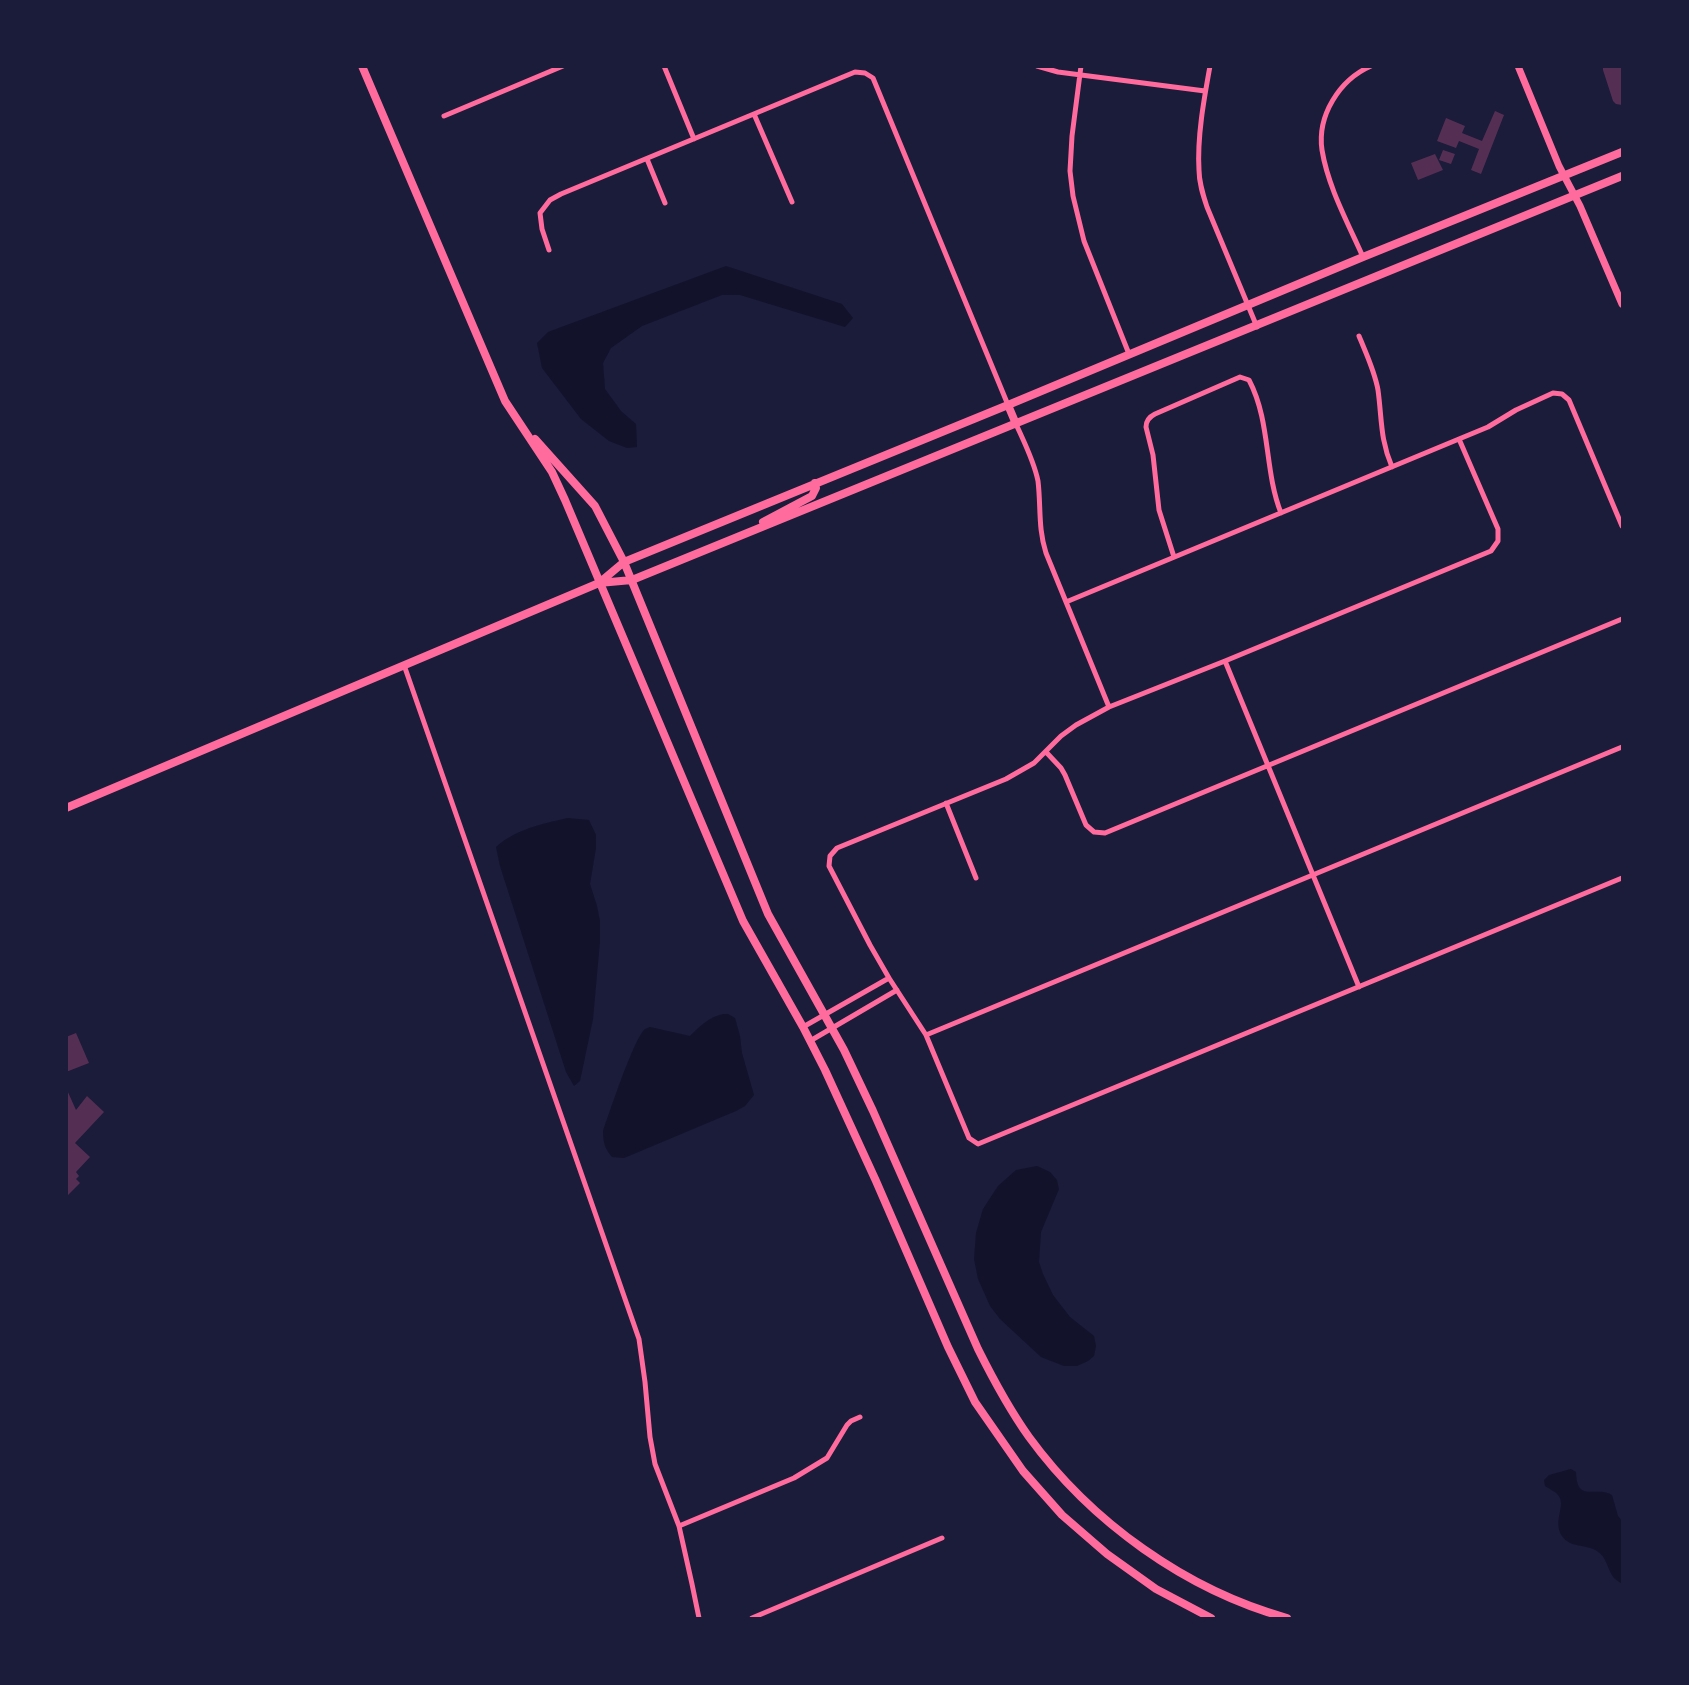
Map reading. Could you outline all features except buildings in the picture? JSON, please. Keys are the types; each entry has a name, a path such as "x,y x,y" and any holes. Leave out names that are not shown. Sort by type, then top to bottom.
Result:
{"main road":[{"path":"362,66 505,401 552,472 565,500 743,921 810,1041 975,1402 1023,1471 1062,1515 1107,1555 1156,1589 1211,1619"},
{"path":"66,808 599,583 624,562 1622,152"},
{"path":"599,583 632,580 1622,176"},
{"path":"1008,405 1016,424"},
{"path":"518,422 595,506 624,562 768,914 832,1028 873,1111 978,1349 1002,1396 1029,1437 1077,1493 1119,1530 1166,1564 1217,1592 1287,1619"},
{"path":"743,535 812,496 815,483"}],"street":[{"path":"444,116 563,66"},
{"path":"664,66 694,139"},
{"path":"1037,66 1058,72 1205,91"},
{"path":"1081,66 1070,171 1073,196 1084,241 1129,354"},
{"path":"1210,66 1199,152 1201,187 1257,327"},
{"path":"1363,257 1332,182 1322,150 1322,141 1324,121 1334,98 1350,79 1371,66"},
{"path":"1518,66 1622,304"},
{"path":"549,250 540,213 550,200 855,72 864,73 873,78 1008,405"},
{"path":"754,114 792,202"},
{"path":"647,159 665,203"},
{"path":"1359,337 1377,386 1380,426 1392,467"},
{"path":"1174,557 1160,510 1146,423 1155,414 1240,377 1249,380 1260,406 1273,492 1281,513"},
{"path":"1066,602 1488,427 1553,393 1562,394 1569,400 1622,526"},
{"path":"1016,424 1038,481 1042,541 1109,707"},
{"path":"1459,439 1498,529 1498,541 1492,551 1109,707 1076,724 1021,771 837,848 830,856 829,866 889,978 926,1035 969,1138 975,1143 982,1143 1622,878"},
{"path":"1046,752 1065,775 1086,825 1099,834 1622,619"},
{"path":"1226,661 1359,987"},
{"path":"404,665 639,1339 655,1464 678,1526 699,1619"},
{"path":"926,1035 1622,747"},
{"path":"946,803 976,878"},
{"path":"803,1027 889,978"},
{"path":"810,1041 897,990"},
{"path":"678,1526 811,1469 827,1458 847,1425 860,1417"},
{"path":"752,1619 942,1538"}],"shaded area":[{"path":"726,266 842,304 853,318 845,327 740,295 722,295 642,326 611,348 603,363 605,389 621,411 636,424 637,447 627,448 609,441 581,419 542,368 537,343 548,332"},
{"path":"568,818 589,820 596,835 590,884 600,921 593,1019 580,1081 574,1086 566,1072 496,847 521,831"},
{"path":"723,1014 735,1018 754,1095 745,1106 736,1111 624,1158 612,1157 605,1145 603,1131 640,1035 650,1027 690,1036 701,1025"},
{"path":"1037,1166 1050,1172 1057,1180 1059,1189 1041,1232 1039,1262 1053,1295 1070,1317 1094,1336 1096,1346 1094,1356 1077,1366 1064,1366 1041,1357 1000,1319 990,1306 978,1279 974,1259 976,1233 983,1209 998,1186 1016,1170"},
{"path":"1571,1469 1576,1472 1577,1482 1583,1491 1606,1492 1612,1495 1622,1521 1622,1584 1614,1578 1600,1554 1565,1540 1559,1530 1560,1499 1545,1486 1544,1480 1549,1475"}]}
